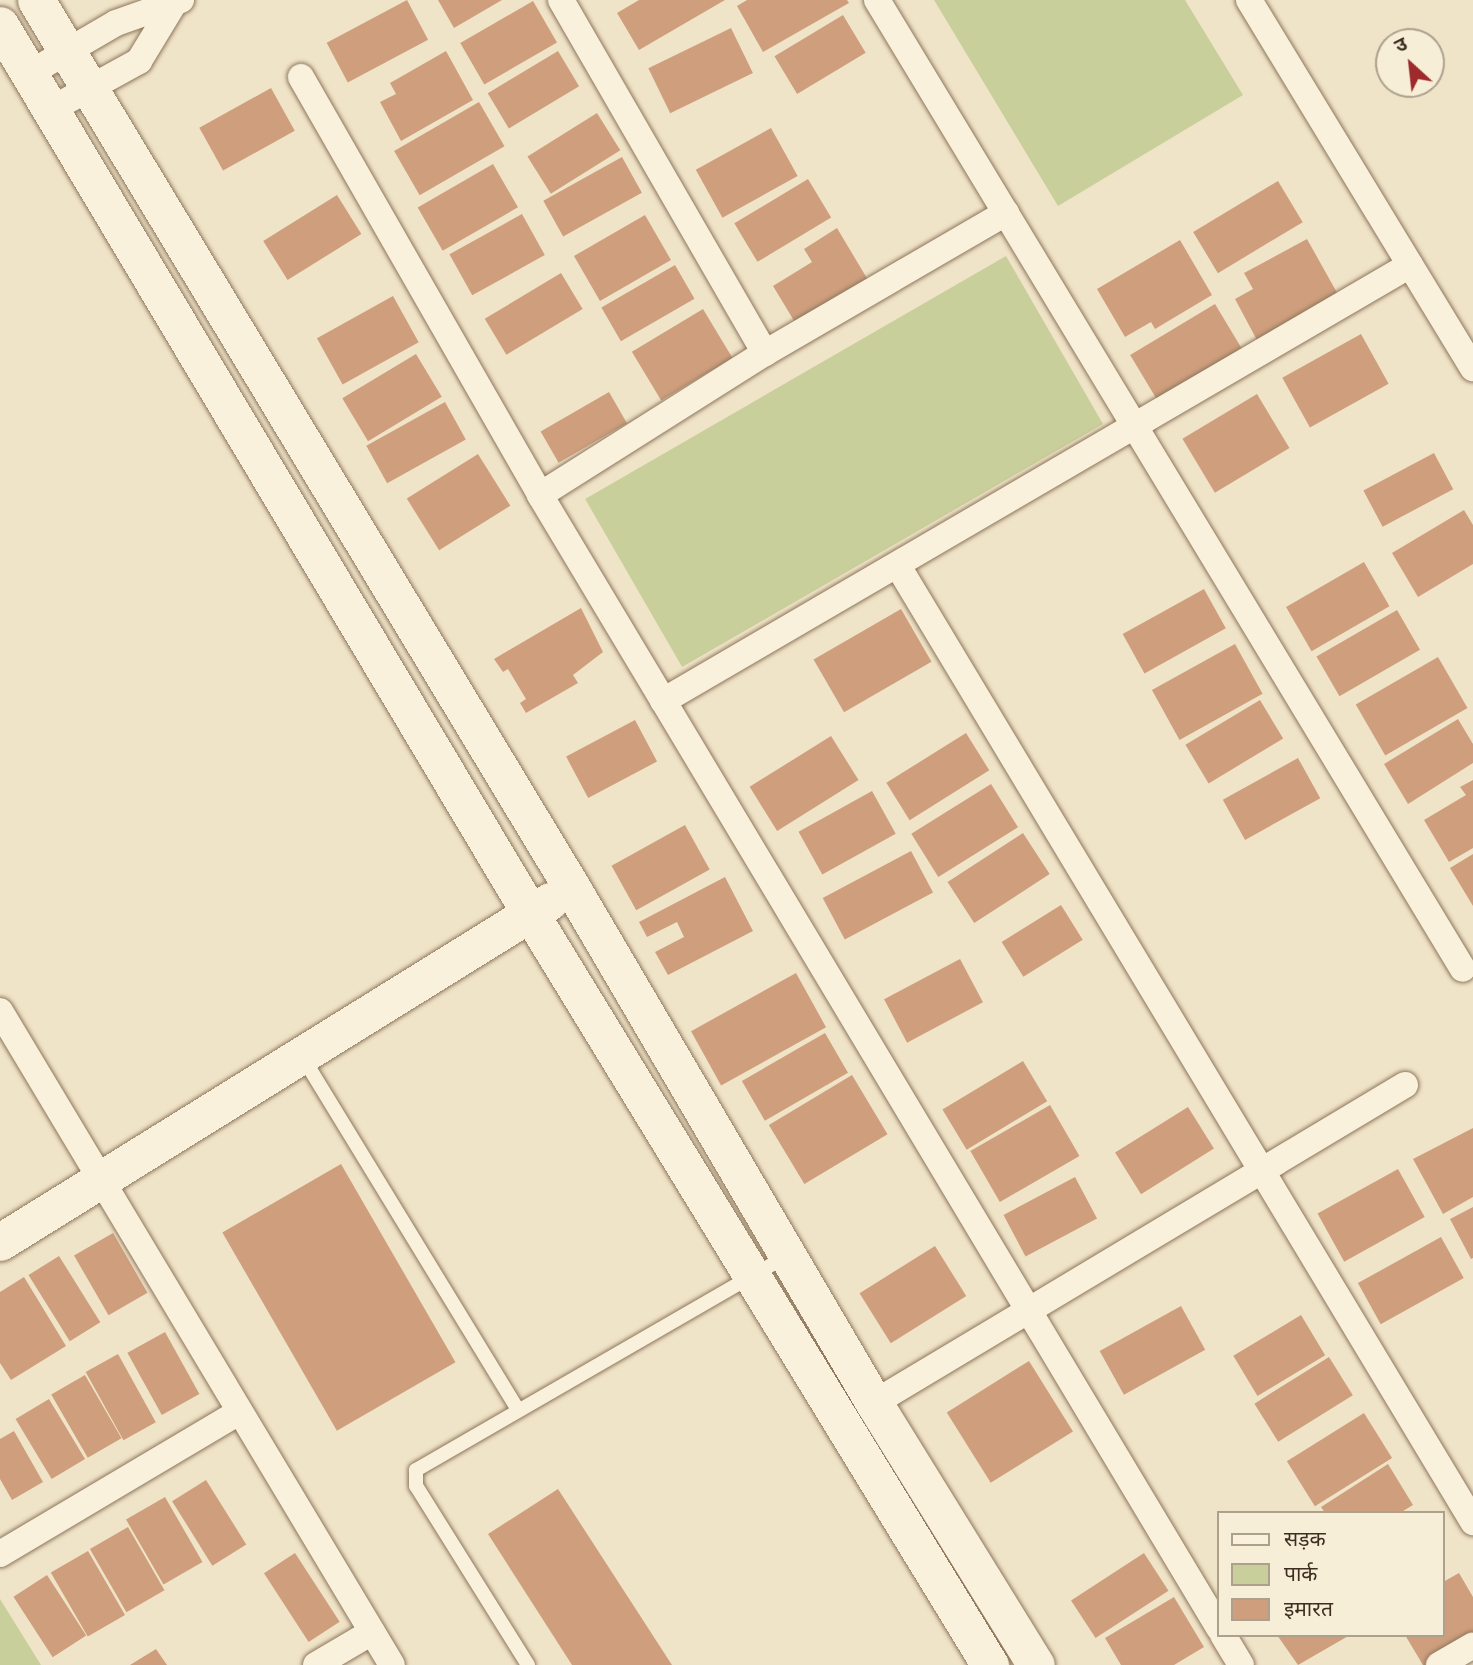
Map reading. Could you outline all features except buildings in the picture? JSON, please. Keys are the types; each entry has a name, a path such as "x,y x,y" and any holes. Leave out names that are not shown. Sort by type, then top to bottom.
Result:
{"street":[{"path":"36,0 572,888 874,1403 1036,1665"},
{"path":"561,0 765,353"},
{"path":"877,0 1463,969"},
{"path":"1250,0 1473,368"},
{"path":"30,73 116,23 177,2"},
{"path":"51,110 139,61 177,2"},
{"path":"0,25 530,912 990,1665"},
{"path":"301,77 540,495 1218,1626"},
{"path":"540,495 765,353 1006,213"},
{"path":"663,701 1136,428 1410,265"},
{"path":"898,566 1473,1522"},
{"path":"0,1242 572,888"},
{"path":"0,1011 392,1665"},
{"path":"874,1403 1405,1085"},
{"path":"0,1554 239,1412"},
{"path":"316,1665 372,1632"},
{"path":"1224,1637 1241,1665"},
{"path":"1439,1665 1473,1645"}],"lane":[{"path":"302,1055 518,1410"},
{"path":"528,1665 414,1479 424,1464 787,1256"}],"green space":[{"path":"934,0 1185,0 1243,95 1058,206"},
{"path":"1006,256 1103,424 682,667 585,499"},
{"path":"0,1599 41,1665 0,1665"}]}
